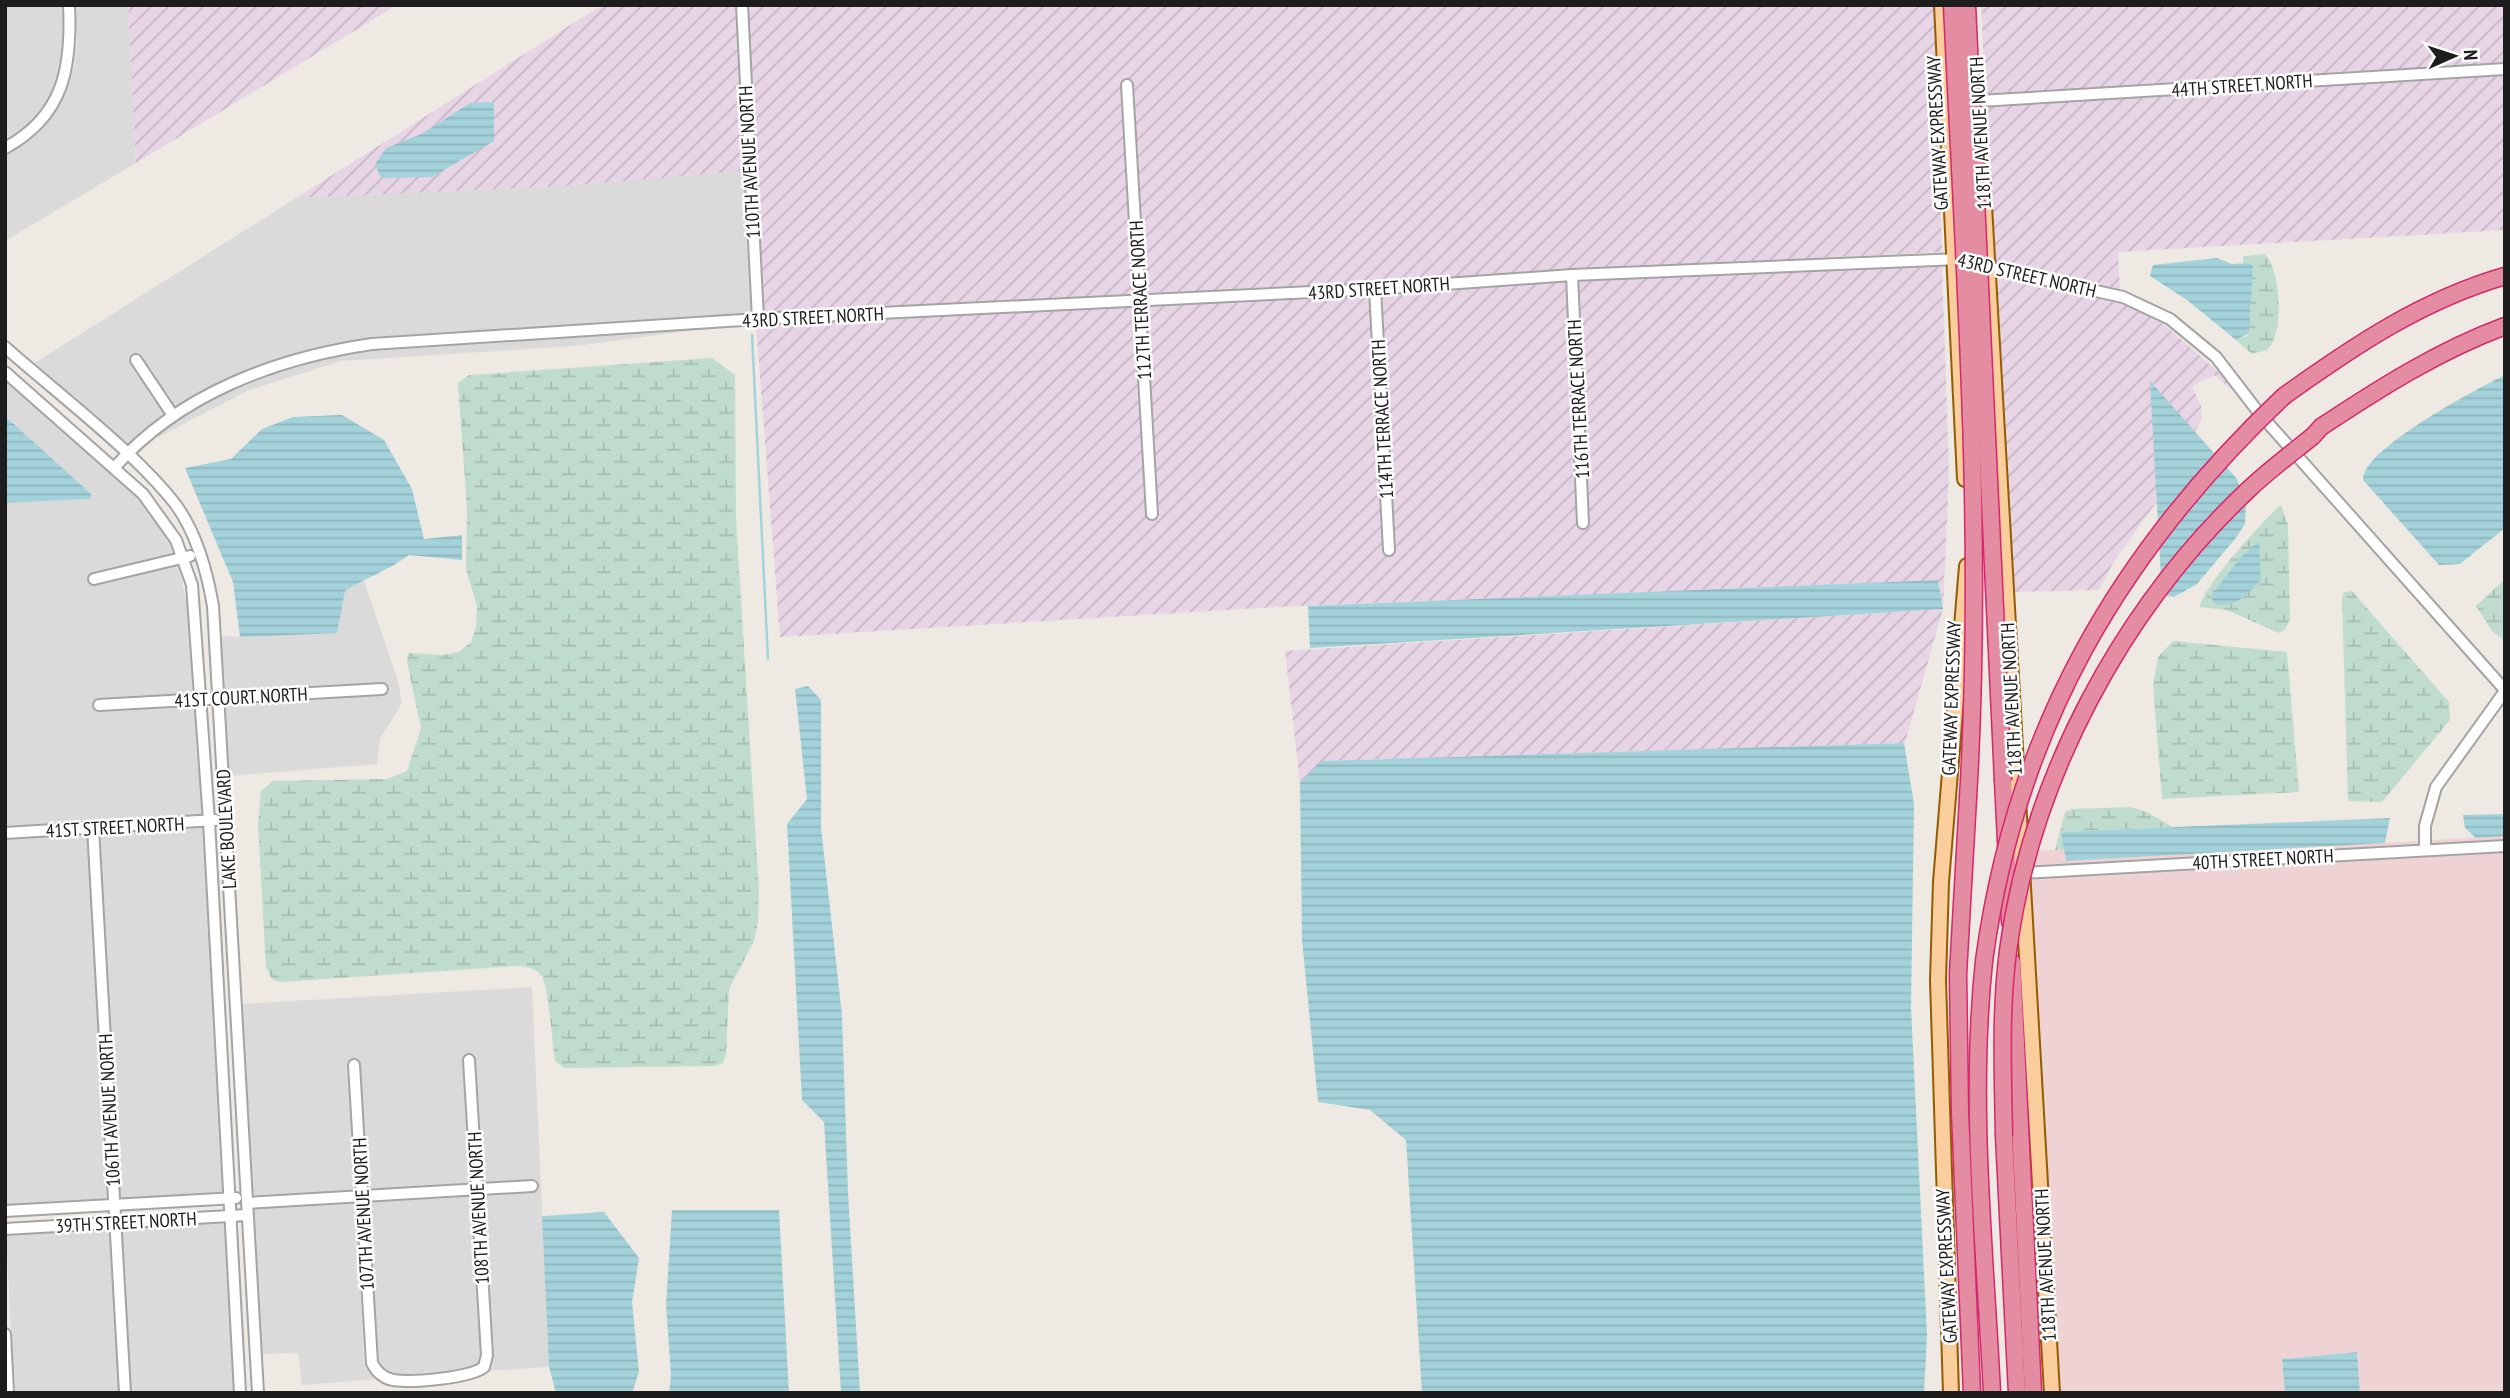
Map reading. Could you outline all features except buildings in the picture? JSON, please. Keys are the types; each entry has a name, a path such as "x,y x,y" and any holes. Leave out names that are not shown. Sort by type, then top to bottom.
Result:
{"highway":[{"name":"GATEWAY EXPRESSWAY","path":"1952,5 1973,463 1974,679 1958,974 1959,1112 1972,1393"},
{"name":"GATEWAY EXPRESSWAY","path":"1967,5 2033,1393"},
{"name":"GATEWAY EXPRESSWAY","path":"1992,1393 1979,1104 1979,1040 1984,961 1998,875 2014,814 2045,732 2089,638 2111,599 2167,520 2226,452 2284,396 2383,328 2445,297 2505,275"},
{"path":"2017,1393 2004,1136 2003,1025 2008,952 2026,863 2057,772 2112,661 2155,596 2240,498 2314,436 2321,427 2386,384 2456,347 2505,326"}],"main road":[{"name":"118TH AVENUE NORTH","path":"1942,5 1967,568 1943,857 1938,980 1951,1393"},
{"name":"118TH AVENUE NORTH","path":"1974,5 2052,1393"}],"street":[{"path":"5,148 34,130 60,90 68,67 69,5"},
{"name":"110TH AVENUE NORTH","path":"742,5 758,319"},
{"name":"44TH STREET NORTH","path":"1979,101 2505,69"},
{"name":"112TH TERRACE NORTH","path":"1128,85 1153,514"},
{"name":"43RD STREET NORTH","path":"114,468 172,414 237,382 345,348 758,319 1954,257 2123,298 2170,318 2216,357 2259,413 2505,690"},
{"name":"116TH TERRACE NORTH","path":"1572,275 1583,523"},
{"name":"114TH TERRACE NORTH","path":"1375,289 1389,550"},
{"name":"LAKE BOULEVARD","path":"5,347 126,454 176,506 200,553 213,606 258,1393"},
{"path":"136,360 172,414"},
{"name":"LAKE BOULEVARD","path":"5,372 114,468 157,511 184,557 192,586 209,821 240,1393"},
{"path":"94,579 200,553"},
{"name":"41ST COURT NORTH","path":"99,705 382,689"},
{"path":"2424,850 2426,826 2437,787 2505,690"},
{"name":"41ST STREET NORTH","path":"5,833 225,820"},
{"name":"106TH AVENUE NORTH","path":"93,828 125,1393"},
{"name":"40TH STREET NORTH","path":"2021,873 2505,846"},
{"name":"108TH AVENUE NORTH","path":"372,1363 376,1370 391,1380 458,1376 478,1372 484,1367 487,1356 469,1060"},
{"name":"107TH AVENUE NORTH","path":"354,1065 372,1363"},
{"name":"39TH STREET NORTH","path":"5,1211 230,1199 362,1197 532,1186"},
{"name":"39TH STREET NORTH","path":"5,1229 247,1215"},
{"path":"5,1334 8,1393"}],"shaded area":[{"path":"5,5 63,5 65,43 62,66 44,108 29,126 5,142"},
{"path":"75,5 128,5 136,163 5,241 5,154 39,133 65,92 74,68 77,42"},
{"path":"128,5 397,5 136,163"},
{"path":"602,5 736,5 743,171 565,186 296,198","holes":["447,117 448,166 432,177 386,148 421,134"]},
{"path":"748,5 1935,5 1942,252 1566,270 1375,284 1146,295 1133,80 1121,81 1134,295 763,314"},
{"path":"1981,5 2505,5 2505,63 1985,96"},
{"path":"2505,74 2505,230 2118,252 2120,291 1993,263 1986,106"},
{"path":"743,171 752,314 345,342 234,377 174,406 138,353 128,359 165,412 126,446 33,364 296,198 565,186"},
{"path":"1942,263 1949,473 1943,609 1905,743 1322,761 1300,783 1285,651 1942,609 1938,580 1277,607 780,637 756,325 1134,306 1147,519 1159,518 1146,305 1369,295 1384,555 1395,554 1381,294 1566,281 1578,528 1589,528 1578,280"},
{"path":"1994,274 2121,302 2158,319 2225,378 2238,395 2214,375 2192,386 2201,406 2202,419 2194,433 2150,382 2158,500 2113,563 2099,590 2012,592"},
{"path":"718,327 576,346 341,361 249,390 143,445 206,401 267,376 347,353"},
{"path":"7,380 139,498 171,542 176,554 87,576 91,585 179,564 190,622 195,694 93,700 94,710 196,705 203,816 5,828 5,503 91,499 90,494 5,416"},
{"path":"364,581 398,681 402,703 380,739 377,764 229,776 225,703 389,693 387,683 224,693 221,636 240,637"},
{"path":"203,826 223,1194 120,1200 99,833"},
{"path":"87,834 108,1200 5,1206 5,838"},
{"path":"2505,836 2505,840 2431,845 2431,840"},
{"path":"2419,841 2419,845 2031,867 2036,851 2064,849 2067,861"},
{"path":"2505,851 2505,1393 2360,1393 2357,1352 2282,1359 2285,1393 2058,1393 2029,878"},
{"path":"532,987 549,1367 487,1371 494,1352 483,1194 538,1190 537,1180 482,1183 475,1054 463,1055 471,1184 367,1191 359,1059 347,1061 355,1192 252,1197 241,1004"},
{"path":"471,1195 481,1355 479,1364 469,1370 393,1375 378,1362 368,1201"},
{"path":"356,1202 364,1361 366,1369 379,1379 302,1385 298,1353 261,1354 253,1208"},
{"path":"225,1222 234,1393 131,1393 121,1228"},
{"path":"109,1229 119,1393 14,1393 6,1235"}],"green space":[{"path":"2265,254 2275,274 2279,302 2277,331 2267,350 2252,354 2236,340 2248,335 2250,318 2250,270 2249,263 2243,264 2243,256"},
{"path":"712,358 735,375 736,519 759,891 754,941 729,989 726,1055 723,1063 715,1066 564,1068 555,1061 544,981 538,972 526,967 280,982 272,979 266,968 258,825 261,791 273,781 387,779 407,771 421,728 407,662 408,653 442,655 459,652 471,642 476,627 477,606 466,569 467,510 458,383 469,375"},
{"path":"2281,505 2288,525 2290,619 2285,629 2279,633 2227,610 2200,607 2222,570"},
{"path":"2505,579 2505,641 2492,631 2476,606"},
{"path":"2352,591 2449,702 2450,720 2382,802 2348,801 2342,599 2344,592"},
{"path":"2173,641 2287,652 2299,792 2162,799 2153,685 2158,657"},
{"path":"2130,807 2147,812 2173,827 2062,832 2064,849 2055,850 2065,812 2073,809"}],"water":[{"path":"494,102 494,141 432,177 381,178 375,164 386,148 421,134 470,103"},
{"path":"2217,258 2232,264 2249,263 2253,266 2249,333 2236,340 2187,300 2150,276 2153,265"},
{"path":"2505,375 2505,528 2460,564 2439,565 2363,480 2367,467 2399,437 2470,393"},
{"path":"2150,381 2237,479 2246,501 2245,524 2235,539 2197,584 2174,597 2162,595"},
{"path":"342,415 384,440 412,489 424,539 462,535 462,560 409,555 353,586 345,591 337,633 240,637 233,582 185,468 231,459 262,429 293,417"},
{"path":"5,416 91,494 91,499 5,503"},
{"path":"2259,541 2261,580 2235,603 2214,603 2211,597 2214,592 2240,558"},
{"path":"1938,580 1943,609 1310,648 1308,606"},
{"path":"808,686 821,700 821,828 842,1015 848,1192 860,1393 841,1393 824,1122 802,1100 787,824 807,799 795,689"},
{"path":"1904,743 1914,804 1911,1008 1927,1335 1924,1393 1422,1393 1406,1140 1370,1110 1318,1102 1302,940 1300,783 1321,761"},
{"path":"2505,814 2505,836 2476,838 2465,828 2463,815"},
{"path":"2390,818 2385,843 2066,861 2061,832"},
{"path":"672,1210 779,1210 789,1393 669,1393 671,1375 666,1305"},
{"path":"604,1212 639,1258 632,1302 639,1372 632,1393 556,1393 549,1367 542,1216"},
{"path":"2357,1352 2360,1393 2285,1393 2282,1359"}],"waterway":[{"path":"752,335 768,659"}]}
